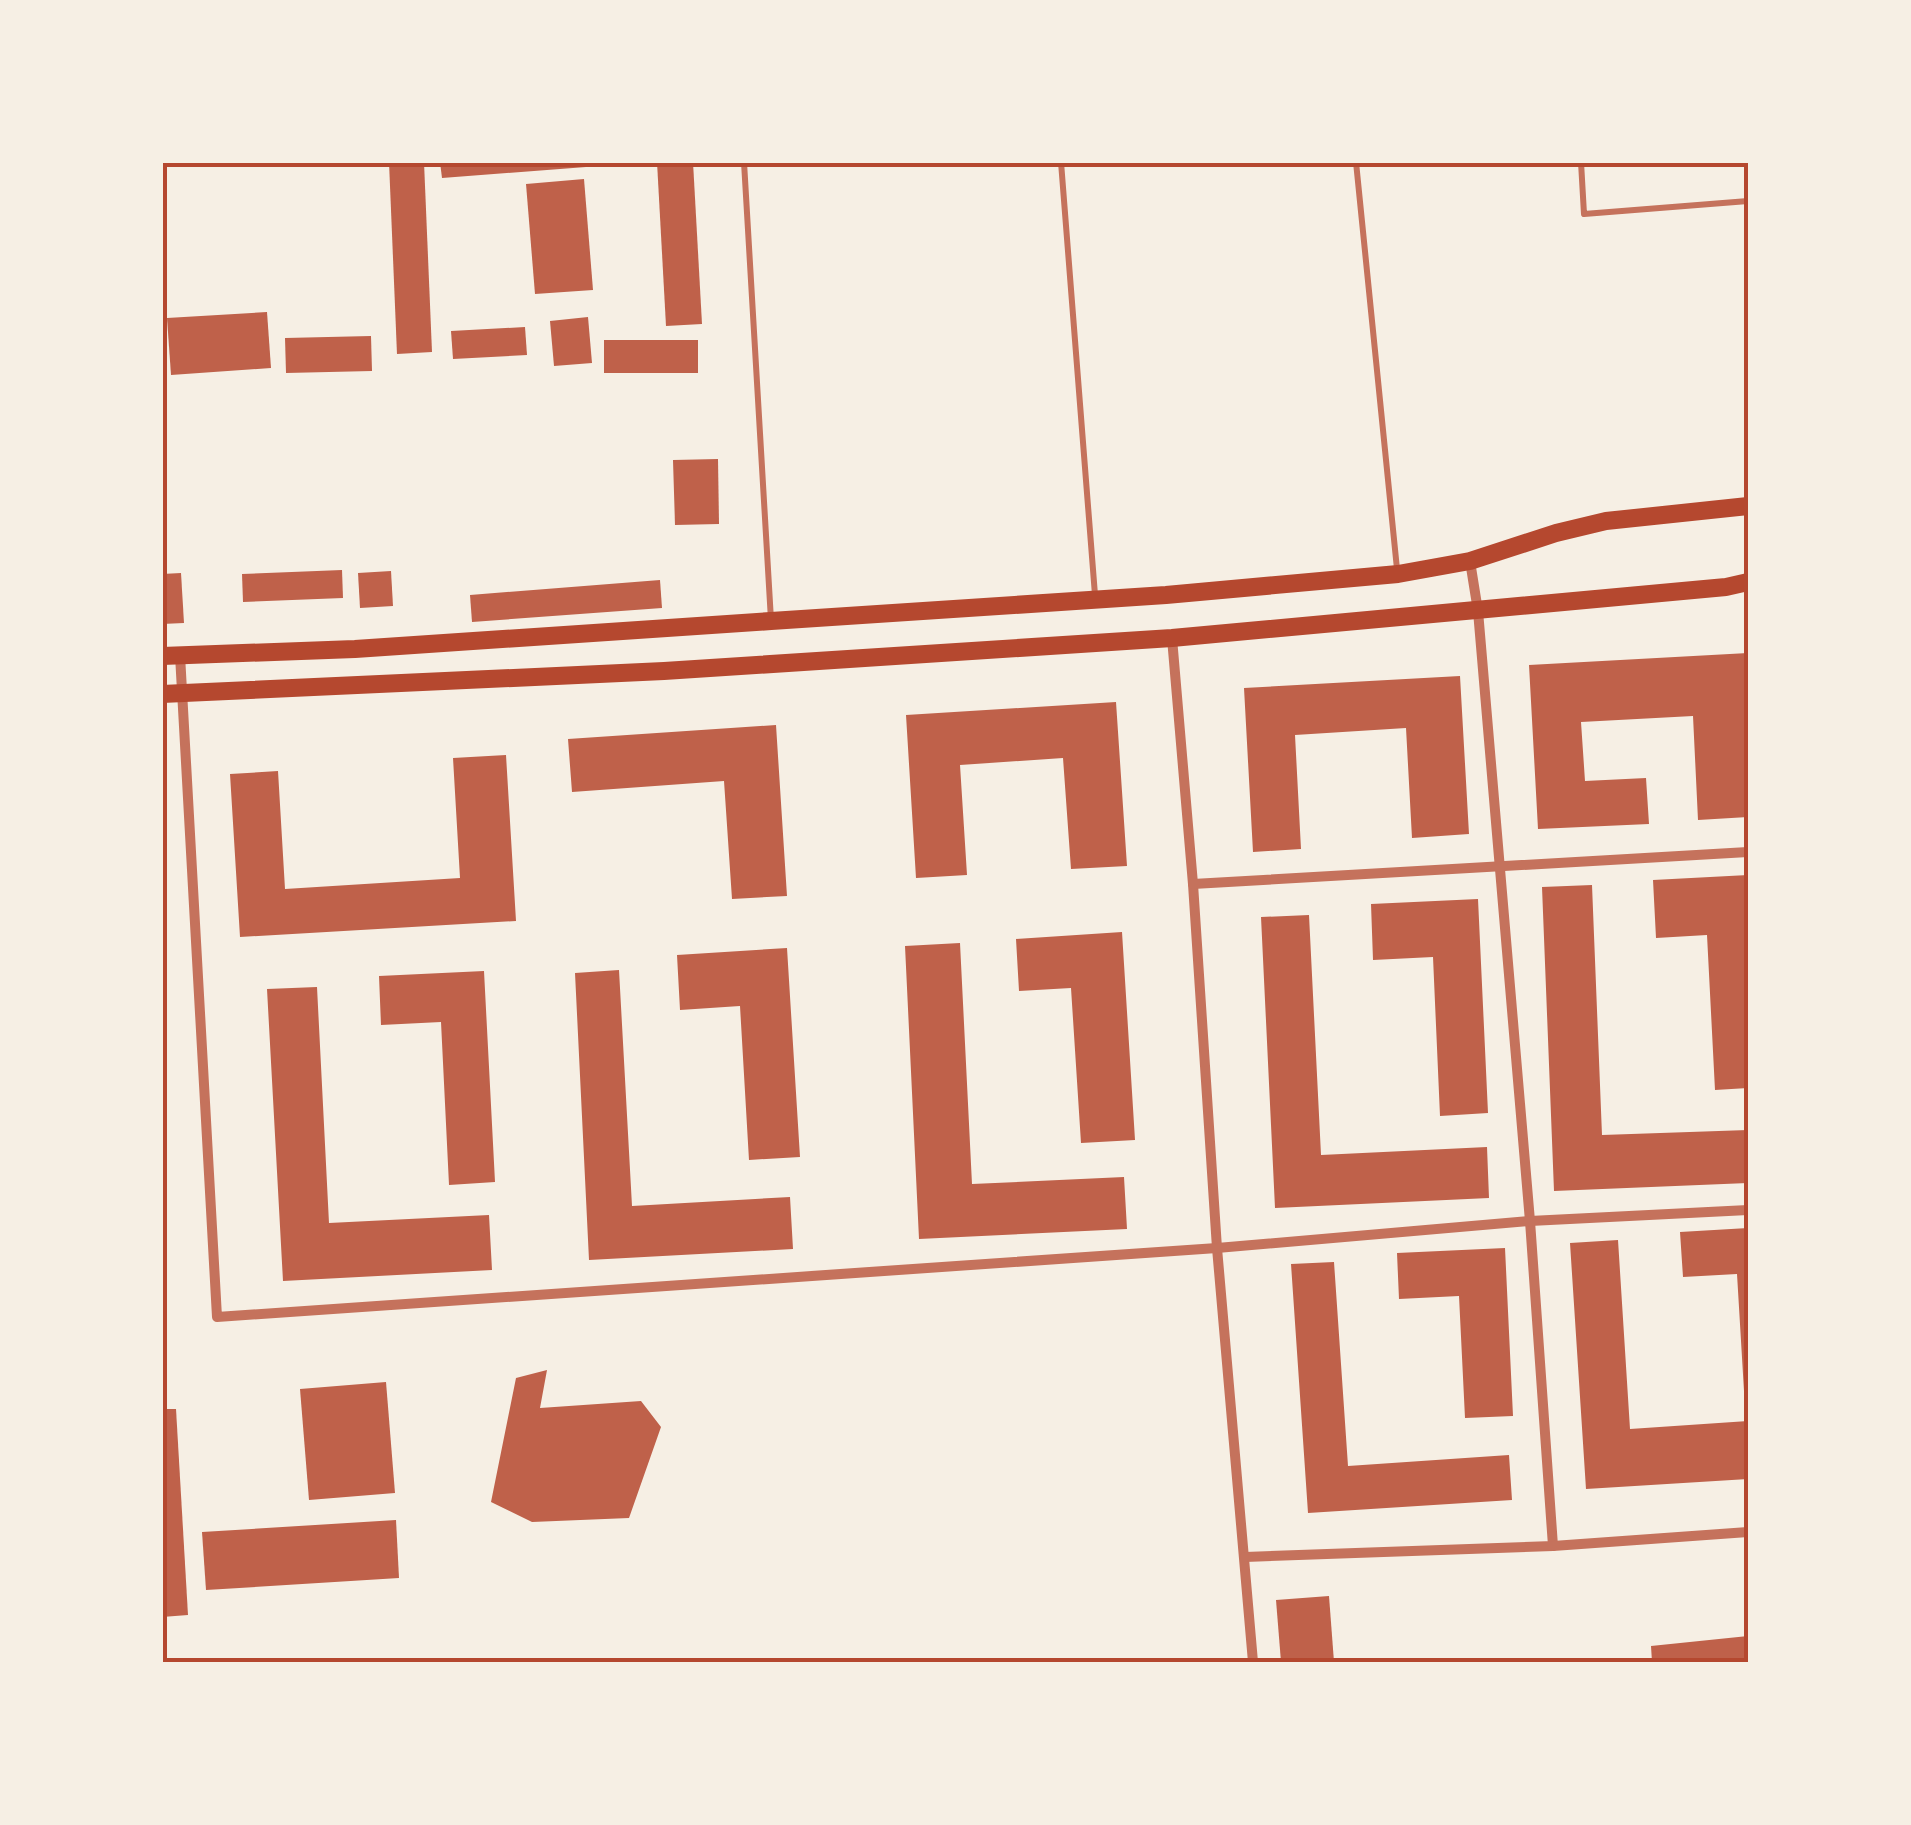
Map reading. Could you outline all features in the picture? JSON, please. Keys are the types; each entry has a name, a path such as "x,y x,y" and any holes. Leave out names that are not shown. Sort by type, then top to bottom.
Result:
{"main road":[{"path":"171,656 772,622 1398,574 1470,561 1556,532 1606,522 1748,506"},
{"path":"172,694 664,672 1172,638 1748,582"}],"street":[{"path":"1470,561 1478,610 1530,1221 1553,1546"},
{"path":"1172,638 1217,1248 1253,1662"},
{"path":"171,656 217,1318 1217,1248 1530,1221 1748,1210"},
{"path":"1193,884 1748,852"},
{"path":"1245,1557 1553,1546 1748,1532"}],"lane":[{"path":"744,162 772,622"},
{"path":"1061,162 1095,599"},
{"path":"1356,162 1398,574"},
{"path":"1581,162 1584,214 1748,201"}],"building":[{"path":"389,162 424,162 432,352 397,354"},
{"path":"440,162 586,162 586,167 442,178"},
{"path":"657,162 693,162 702,324 666,326"},
{"path":"584,179 593,290 535,294 526,184"},
{"path":"267,312 271,368 171,375 167,318"},
{"path":"588,317 592,363 554,366 550,321"},
{"path":"525,327 527,355 453,359 451,331"},
{"path":"371,336 372,371 286,373 285,338"},
{"path":"604,340 698,340 698,373 604,373"},
{"path":"718,459 719,524 675,525 673,460"},
{"path":"342,570 343,598 243,602 242,574"},
{"path":"391,571 393,606 360,608 358,573"},
{"path":"181,573 184,623 162,624 162,574"},
{"path":"660,580 662,608 472,622 470,595"},
{"path":"1748,653 1748,817 1698,820 1693,716 1581,722 1585,781 1646,778 1649,824 1538,829 1529,665"},
{"path":"1460,676 1469,834 1412,838 1406,728 1295,735 1301,849 1253,852 1244,688"},
{"path":"1116,702 1127,866 1071,869 1063,758 960,765 967,875 916,878 906,715"},
{"path":"776,725 787,896 732,899 724,781 572,792 568,739"},
{"path":"506,755 516,921 240,937 230,774 278,771 285,889 460,878 453,758"},
{"path":"1748,875 1748,1088 1715,1090 1707,935 1656,938 1653,880"},
{"path":"1592,885 1602,1135 1748,1130 1748,1183 1554,1191 1542,887"},
{"path":"1478,899 1488,1113 1440,1116 1433,957 1373,960 1371,904"},
{"path":"1309,915 1321,1155 1487,1147 1489,1198 1275,1208 1261,917"},
{"path":"1122,932 1135,1140 1081,1143 1071,988 1019,991 1016,939"},
{"path":"960,943 972,1184 1124,1177 1127,1229 919,1239 905,946"},
{"path":"787,948 800,1157 749,1160 740,1006 680,1010 677,955"},
{"path":"619,970 632,1206 790,1197 793,1249 589,1260 575,973"},
{"path":"484,971 495,1182 449,1185 441,1022 381,1025 379,976"},
{"path":"317,987 329,1223 489,1215 492,1270 283,1281 267,989"},
{"path":"1748,1228 1748,1391 1744,1391 1737,1274 1683,1277 1680,1232"},
{"path":"1618,1240 1630,1429 1748,1421 1748,1479 1586,1489 1570,1243"},
{"path":"1505,1248 1513,1416 1465,1418 1459,1296 1399,1299 1397,1253"},
{"path":"1334,1262 1348,1466 1509,1455 1512,1500 1308,1513 1291,1264"},
{"path":"547,1370 540,1408 641,1401 661,1427 629,1518 532,1522 491,1502 516,1378"},
{"path":"386,1382 395,1493 309,1500 300,1389"},
{"path":"162,1409 176,1409 188,1615 162,1617"},
{"path":"396,1520 399,1578 206,1590 202,1532"},
{"path":"1329,1596 1334,1662 1281,1662 1276,1600"},
{"path":"1748,1636 1748,1662 1652,1662 1651,1646"}]}
